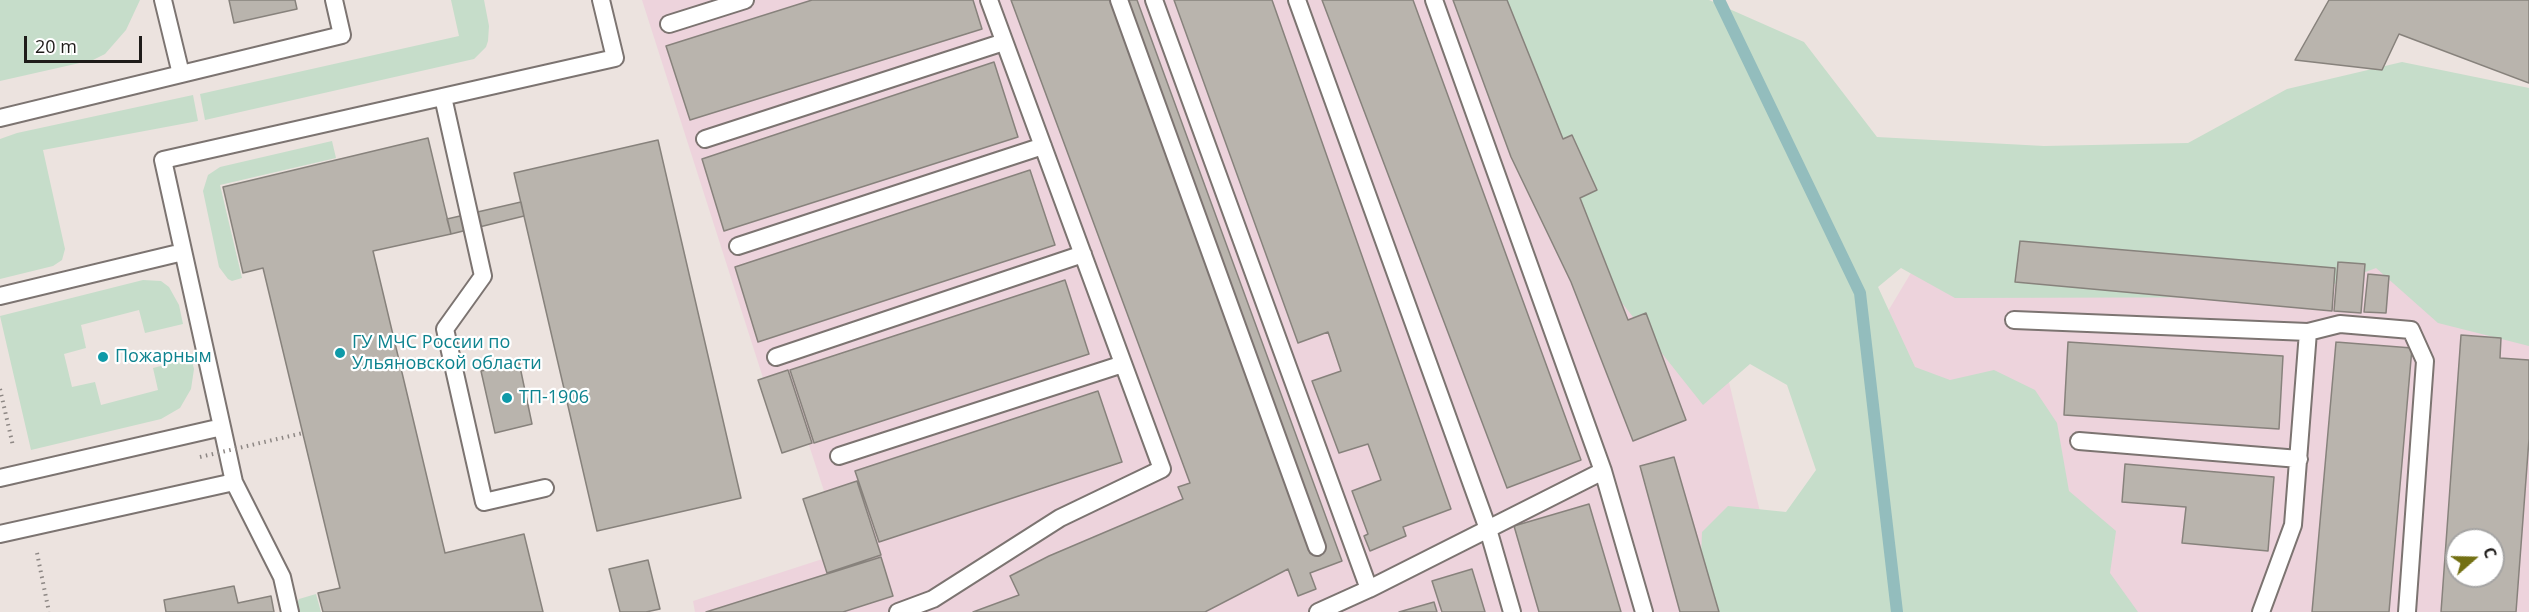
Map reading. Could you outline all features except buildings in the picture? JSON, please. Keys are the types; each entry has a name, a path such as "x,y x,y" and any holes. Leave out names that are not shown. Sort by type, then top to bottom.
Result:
{"lane":[{"path":"163,0 181,74"},
{"path":"0,118 342,35 334,0"},
{"path":"290,612 282,577 234,482 163,160 615,58 601,0"},
{"path":"669,24 745,0"},
{"path":"898,612 933,599 1060,518 1162,469 988,0"},
{"path":"1119,0 1317,547"},
{"path":"1154,0 1369,589"},
{"path":"1297,0 1488,529 1512,612"},
{"path":"1434,0 1603,471 1644,612"},
{"path":"705,139 1004,42"},
{"path":"442,97 483,276 445,329 484,502 545,488"},
{"path":"738,246 1043,146"},
{"path":"0,296 183,252"},
{"path":"776,357 1083,254"},
{"path":"2014,320 2308,332 2340,324 2411,330 2425,361 2407,612"},
{"path":"2261,612 2293,525 2300,459 2308,332"},
{"path":"839,456 1124,364"},
{"path":"0,478 222,427"},
{"path":"2079,441 2300,459"},
{"path":"1318,612 1369,589 1603,471"},
{"path":"0,534 234,482"}],"path":[{"path":"200,457 303,433"}],"shaded area":[{"path":"642,0 1545,0 1717,332 1784,612 695,612 693,601 844,552 786,375 764,381"},
{"path":"1951,206 2529,220 2529,612 1914,612 1848,378"}],"green space":[{"path":"0,0 140,0 126,30 105,54 93,60 0,81"},
{"path":"451,0 484,0 489,26 488,41 486,47 474,59 205,120 200,94 459,36"},
{"path":"1494,0 1709,0 1804,42 1877,137 2044,146 2188,143 2287,89 2402,62 2529,88 2529,346 2438,323 2376,268 2300,297 1955,298 1901,268 1878,287 1915,367 1950,380 1994,370 2035,390 2057,423 2069,491 2116,531 2110,573 2138,612 1699,612 1702,532 1728,506 1786,512 1816,470 1787,385 1750,364 1703,405 1618,298"},
{"path":"193,95 198,121 43,150 65,249 62,260 53,266 0,279 0,139 17,133"},
{"path":"332,141 336,158 220,185 242,278 232,281 228,279 219,267 203,191 208,175 220,167"},
{"path":"143,280 161,281 169,287 179,305 183,324 145,333 139,310 81,325 86,348 64,354 72,387 95,382 101,405 158,390 153,368 191,358 194,369 191,389 180,408 161,419 31,450 0,316"},
{"path":"316,594 321,612 297,612 296,606 299,599"}],"waterway":[{"path":"1719,0 1860,293 1897,612"}],"place":[{"name":"ГУ МЧС России по Ульяновской области","path":"340,353"},
{"name":"Пожарным","path":"103,357"},
{"name":"ТП-1906","path":"507,398"}]}
